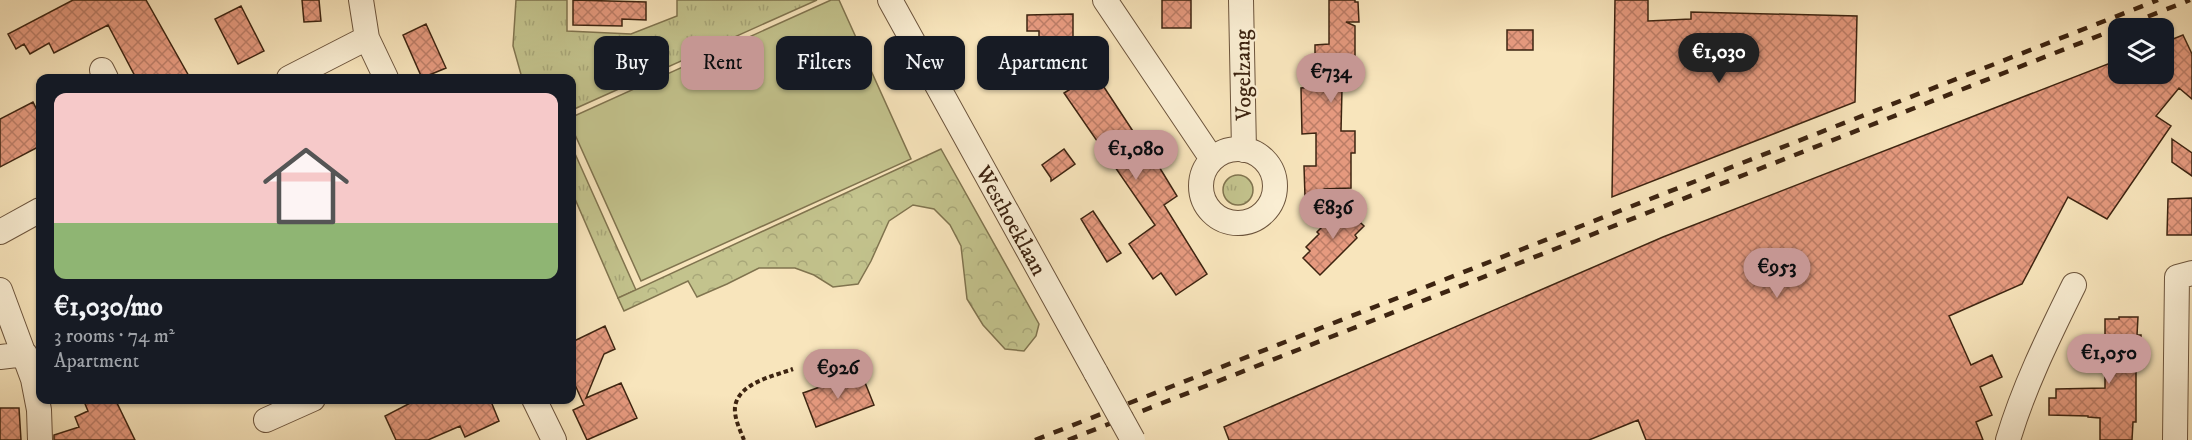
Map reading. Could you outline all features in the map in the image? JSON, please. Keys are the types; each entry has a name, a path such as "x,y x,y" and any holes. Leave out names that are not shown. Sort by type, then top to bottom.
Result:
{"street":[{"path":"361,0 367,38 384,74"},
{"name":"Westhoeklaan","path":"890,0 1133,440"},
{"path":"1105,0 1212,159"},
{"name":"Vogelzang","path":"1241,0 1244,150"},
{"path":"297,74 367,38"},
{"name":"Vogelzang","path":"1231,150 1244,150 1261,158 1269,167 1274,179 1274,192 1270,204 1262,214 1247,222 1235,223 1222,220 1211,212 1204,202 1201,182 1212,159 1231,150"},
{"path":"0,232 36,212"},
{"path":"2175,440 2184,275"},
{"path":"2008,440 2015,415 2040,354 2074,285"},
{"path":"0,290 25,354 36,394"},
{"path":"0,357 25,354"},
{"path":"38,404 40,440"},
{"path":"266,420 302,404"},
{"path":"537,404 555,440"}],"path":[{"path":"744,440 736,417 737,398 744,390 755,384 793,369"}],"green space":[{"path":"516,0 567,0 567,31 631,34 677,16 677,0 817,0 737,36 681,36 681,61 669,66 669,36 594,36 594,90 617,90 576,108 576,74 521,74 513,46"},
{"path":"831,0 839,0 855,36 776,36 776,90 872,90 872,73 911,159 641,281 576,137 576,115 632,90 669,90 669,73 681,68 681,90 764,90 764,36 751,36"},
{"path":"941,149 1039,324 1036,336 1024,351 1005,349 983,325 967,299 961,246 950,225 934,209 913,205 889,221 858,284 833,287 814,275 795,268 759,268 697,297 688,281 624,311 618,298"},
{"path":"576,156 636,290 618,298 576,201"},
{"path":"1238,175 1244,176 1252,184 1252,196 1244,204 1238,205 1232,204 1224,196 1223,190 1224,184 1232,176"}],"building":[{"path":"73,0 146,0 188,74 134,74 108,25 54,53 49,43 30,54 24,44 16,49 8,34"},
{"path":"302,0 319,0 321,21 304,22"},
{"path":"573,0 646,2 646,20 622,19 622,26 573,25"},
{"path":"1162,0 1191,0 1191,28 1162,28"},
{"path":"1329,0 1358,2 1359,22 1346,22 1355,26 1355,68 1345,68 1345,89 1342,89 1341,131 1355,131 1355,153 1351,153 1351,188 1325,189 1334,197 1305,197 1304,166 1316,166 1316,133 1302,134 1301,88 1315,87 1315,45 1329,44"},
{"path":"1615,0 1648,0 1648,21 1691,19 1691,12 1857,16 1855,102 1612,197"},
{"path":"241,6 264,51 238,64 215,19"},
{"path":"1073,14 1073,36 1039,36 1039,31 1027,31 1027,15"},
{"path":"426,24 446,68 432,74 420,74 403,35"},
{"path":"1507,30 1533,30 1533,50 1507,50"},
{"path":"2183,35 2192,54 2192,99 2179,88 2156,116 2171,126 2107,219 2068,197 2022,284 1949,316 1971,365 1992,355 2002,377 1980,387 1992,415 1976,422 1983,440 1646,440 1638,420 1589,440 1229,440 1224,427 1663,237 2108,64 2108,84 2174,84 2174,39"},
{"path":"1069,90 1106,90 1177,196 1164,205 1207,274 1176,295 1161,273 1153,279 1129,244 1155,225 1064,93"},
{"path":"33,102 36,108 36,148 0,167 0,119"},
{"path":"2172,139 2192,153 2192,176 2172,162"},
{"path":"1064,149 1075,164 1051,181 1042,165"},
{"path":"2192,198 2192,235 2167,235 2168,199"},
{"path":"1343,206 1364,226 1355,235 1357,238 1320,275 1303,258 1310,251 1306,247 1319,234 1317,232"},
{"path":"1093,211 1121,253 1107,262 1081,219"},
{"path":"2119,317 2138,317 2137,335 2141,335 2141,368 2136,368 2136,422 2133,422 2132,440 2100,440 2100,418 2049,415 2049,398 2056,398 2056,389 2105,388 2105,319 2119,319"},
{"path":"605,326 615,349 604,354 586,398 621,383 637,418 587,440 573,410 584,405 576,387 576,340"},
{"path":"859,373 874,405 816,427 803,393"},
{"path":"85,404 117,404 135,440 54,440 54,435 79,427 75,417 88,411"},
{"path":"408,404 492,404 499,421 465,437 460,426 428,440 396,440 385,416"},
{"path":"0,408 19,408 21,440 0,440"}],"railway":[{"path":"1035,440 2158,0"},
{"path":"1068,440 2190,0"}]}
